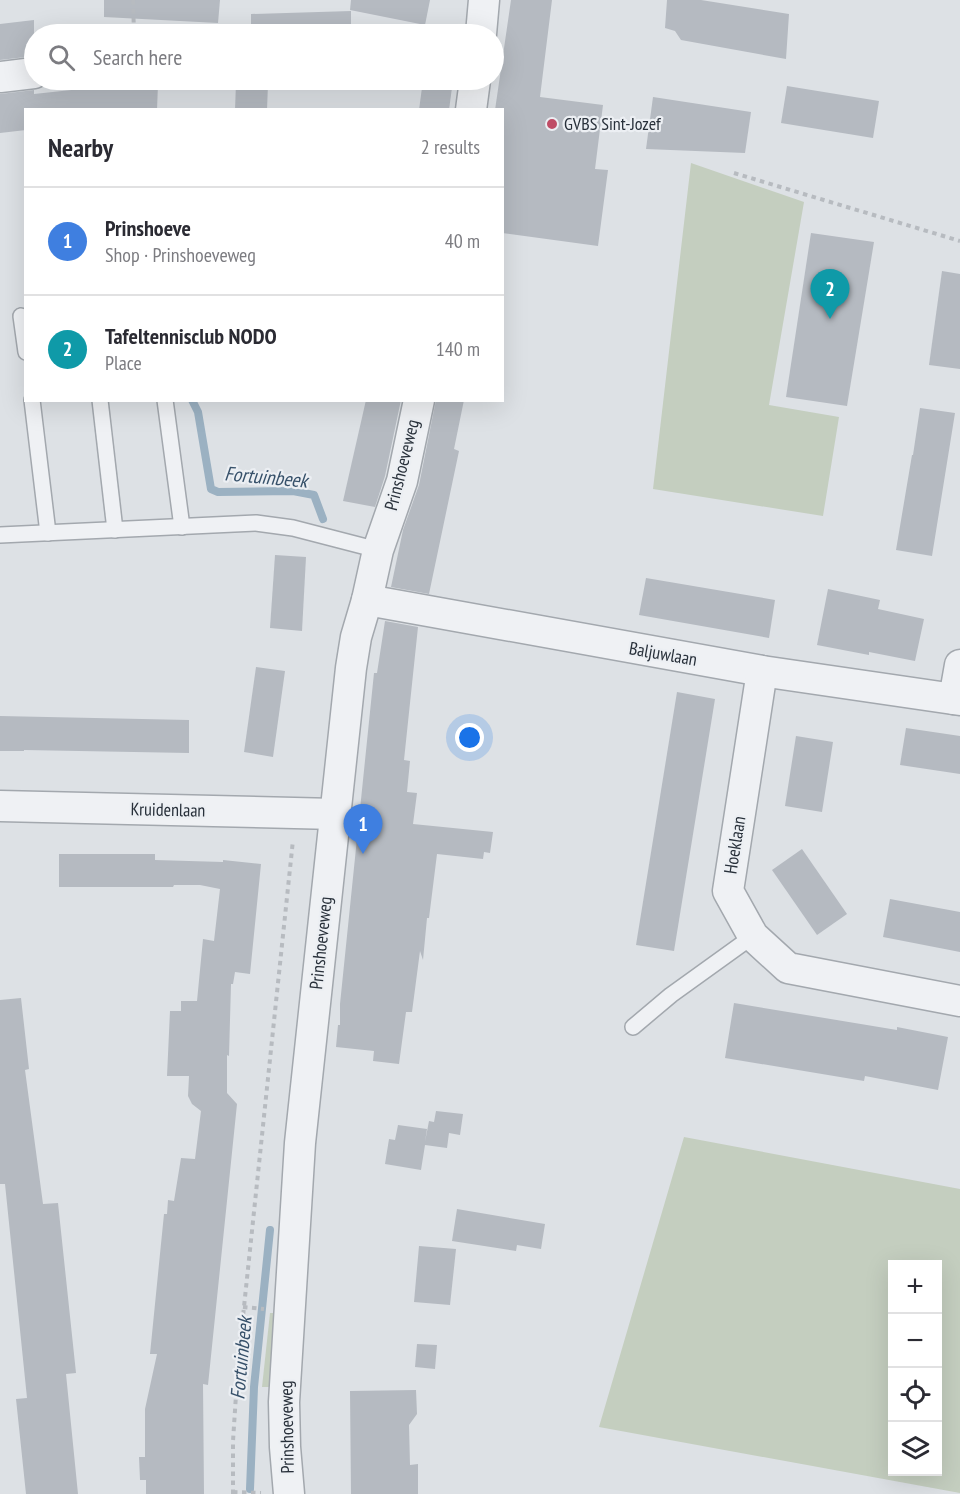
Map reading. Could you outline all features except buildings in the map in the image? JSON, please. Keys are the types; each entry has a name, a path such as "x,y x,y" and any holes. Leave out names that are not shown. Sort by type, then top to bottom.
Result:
{"street":[{"path":"482,24 484,0"},
{"path":"0,77 24,74"},
{"path":"471,108 474,90"},
{"name":"Prinshoeveweg","path":"289,1494 284,1402 301,1132 351,668 356,637 378,550 402,481 419,402"},
{"name":"Baljuwlaan","path":"367,600 762,671 957,700"},
{"path":"957,700 960,665"},
{"name":"Hoeklaan","path":"762,671 728,891 753,936 788,968 960,1001"},
{"name":"Kruidenlaan","path":"0,806 335,814"}],"lane":[{"path":"21,316 24,338"},
{"path":"32,402 48,533"},
{"path":"100,402 115,530"},
{"path":"165,402 182,527"},
{"path":"0,535 256,523 293,528 378,550"},
{"path":"633,1027 671,995 753,936"}],"path":[{"path":"132,0 133,24"},
{"path":"734,173 960,241"},
{"path":"260,1493 233,1493 235,1399 293,838 300,813"},
{"path":"243,1307 253,1308"}],"green space":[{"path":"691,163 804,202 769,405 839,417 823,516 653,489"},
{"path":"684,1137 960,1189 960,1493 599,1427"},
{"path":"270,1313 278,1313 273,1387 262,1387"}],"waterway":[{"name":"Fortuinbeek","path":"193,402 198,412 211,489 218,492 293,491 314,495 323,519"},
{"name":"Fortuinbeek","path":"250,1489 254,1387 270,1230"}],"place":[{"name":"GVBS Sint-Jozef","path":"552,124"},
{"name":"Tafeltennisclub NODO","path":"830,319"},
{"name":"Prinshoeve","path":"363,854"}]}
